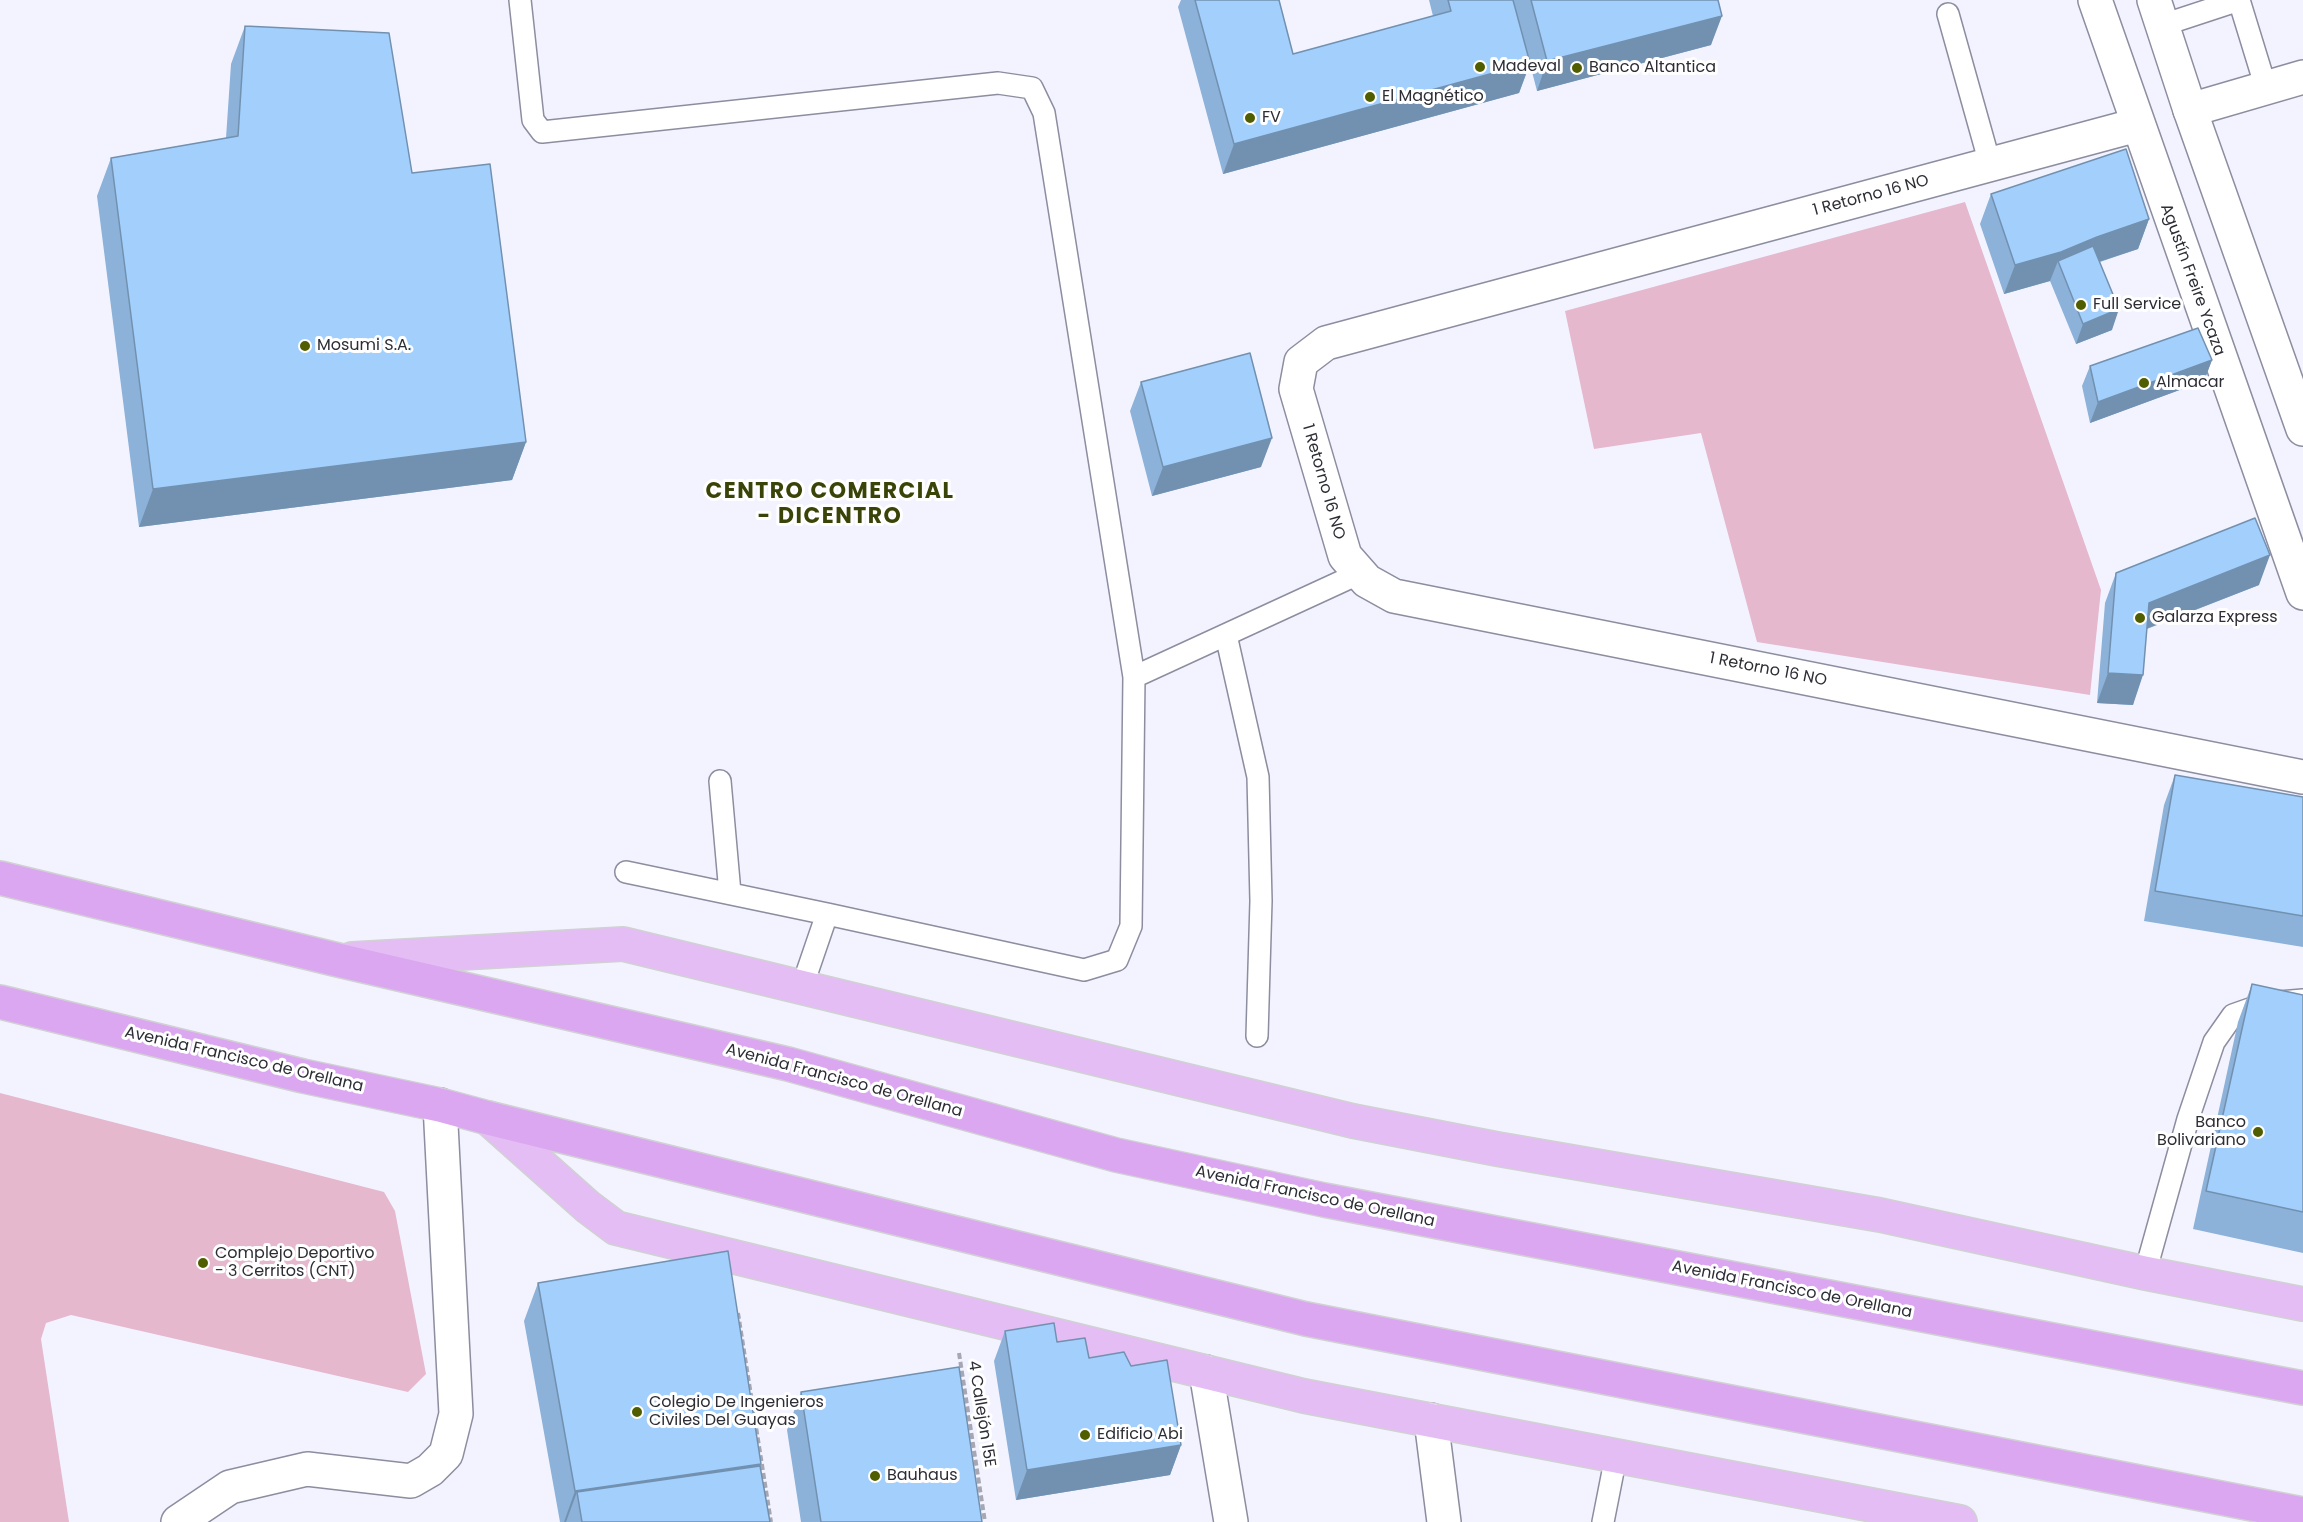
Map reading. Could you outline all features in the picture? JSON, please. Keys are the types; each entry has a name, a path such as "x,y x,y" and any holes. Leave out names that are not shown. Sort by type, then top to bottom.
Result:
{"highway":[{"name":"Avenida Francisco de Orellana","path":"0,878 338,960 788,1064 1116,1155 1324,1200 2303,1388"},
{"name":"Avenida Francisco de Orellana","path":"0,1002 303,1076 440,1105 1306,1319 2303,1514"}],"main road":[{"name":"Avenida Francisco de Orellana","path":"338,960 623,944 1353,1121 1509,1151 1880,1215 2145,1273 2303,1304"},
{"name":"Avenida Francisco de Orellana","path":"488,1118 588,1208 616,1228 1304,1396 1960,1522"}],"street":[{"name":"Agustín Freire Ycaza","path":"2095,0 2303,593"},
{"path":"2158,13 2303,429"},
{"path":"2190,110 2303,77"},
{"name":"1 Retorno 16 NO","path":"2137,125 1326,343 1301,362 1296,389 1345,556 1367,581 1394,596 2303,777"},
{"path":"178,1522 230,1487 307,1469 411,1481 430,1470 446,1454 456,1414 440,1105"},
{"path":"1206,1372 1231,1522"},
{"path":"1431,1420 1444,1522"}],"lane":[{"path":"520,0 533,120 542,132 998,83 1032,88 1044,112 1134,677 1131,926 1117,960 1084,970 626,872"},
{"path":"2158,13 2239,0 2266,88"},
{"path":"1948,14 1990,164"},
{"path":"1134,677 1360,573"},
{"path":"1226,635 1258,777 1261,901 1257,1036"},
{"path":"720,781 730,893"},
{"path":"802,987 827,914"},
{"path":"2145,1273 2188,1119 2214,1042 2233,1015 2266,1003 2303,1000"},
{"path":"1603,1522 1616,1456"}],"path":[{"path":"729,1256 771,1522"},
{"name":"4 Callejón 15E","path":"953,1311 985,1522"}],"shaded area":[{"path":"1965,202 2101,590 2090,695 1757,642 1701,433 1594,449 1565,311"},
{"name":"Complejo Deportivo - 3 Cerritos (CNT)","path":"0,1093 384,1192 395,1211 426,1374 408,1392 71,1315 46,1323 41,1339 69,1522 0,1522"}],"building":[{"path":"1195,0 1279,0 1293,54 1451,11 1448,0 1513,0 1530,63 1234,144"},
{"path":"1531,0 1718,0 1722,16 1547,61"},
{"name":"Mosumi S.A.","path":"245,26 389,33 412,173 490,164 526,442 153,489 111,158 238,136"},
{"path":"2126,149 2149,219 2061,252 2015,265 1991,194"},
{"path":"2093,246 2119,309 2083,324 2058,261"},
{"path":"2198,328 2212,360 2098,402 2090,366"},
{"path":"1250,353 1272,438 1163,467 1141,382"},
{"path":"2255,518 2270,555 2149,603 2143,675 2108,673 2116,573"},
{"path":"2175,775 2303,797 2303,916 2155,891"},
{"name":"Banco Bolivariano","path":"2252,984 2303,995 2303,1212 2206,1191"},
{"name":"Colegio De Ingenieros Civiles Del Guayas","path":"728,1251 761,1464 575,1491 538,1283"},
{"name":"Edificio Abi","path":"1054,1323 1057,1342 1085,1338 1089,1358 1124,1352 1131,1366 1167,1360 1181,1445 1027,1470 1005,1331"},
{"name":"Bauhaus","path":"959,1367 982,1522 821,1522 801,1392"},
{"path":"760,1466 770,1522 582,1522 577,1492"}],"place":[{"name":"Madeval","path":"1480,67"},
{"name":"Banco Altantica","path":"1577,68"},
{"name":"El Magnético","path":"1370,97"},
{"name":"FV","path":"1250,118"},
{"name":"Full Service","path":"2081,305"},
{"name":"Mosumi S.A.","path":"305,346"},
{"name":"Almacar","path":"2144,383"},
{"name":"Galarza Express","path":"2140,618"},
{"name":"Banco Bolivariano","path":"2258,1132"},
{"name":"Complejo Deportivo - 3 Cerritos (CNT)","path":"203,1263"},
{"name":"Colegio De Ingenieros Civiles Del Guayas","path":"637,1412"},
{"name":"Edificio Abi","path":"1085,1435"},
{"name":"Bauhaus","path":"875,1476"}],"district":[{"name":"CENTRO COMERCIAL - DICENTRO","path":"830,504"}]}
